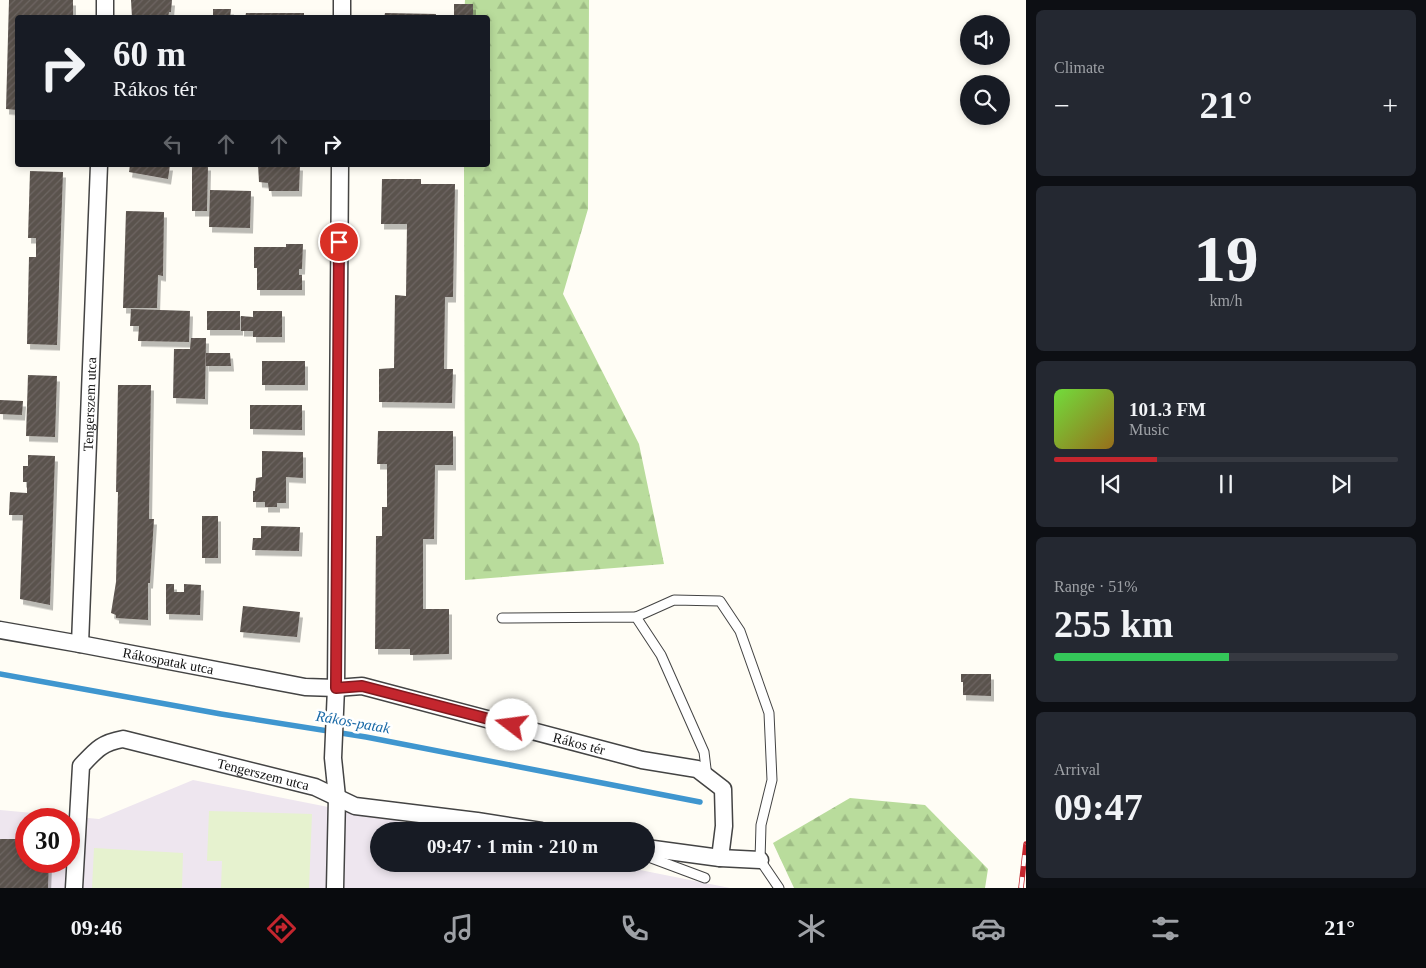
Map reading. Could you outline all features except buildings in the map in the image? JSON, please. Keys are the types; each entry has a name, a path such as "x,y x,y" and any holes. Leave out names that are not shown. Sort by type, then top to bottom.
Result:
{"street":[{"path":"105,0 105,15"},
{"path":"342,0 342,15"},
{"name":"Tengerszem utca","path":"80,644 99,167"},
{"path":"335,888 337,797 333,758 336,688 340,167"},
{"name":"Rákospatak utca","path":"0,630 305,687 336,688"},
{"name":"Rákos tér","path":"336,688 362,686 642,760 697,769 723,789 724,826 720,858"},
{"name":"Tengerszem utca","path":"74,888 81,766 94,751 107,742 123,739 315,787 337,797"},
{"path":"337,797 355,806 484,822"},
{"path":"655,849 720,858 760,860"}],"lane":[{"path":"502,618 636,617 674,600 720,601 740,631 769,713 772,780 761,825 760,860 779,888"},
{"path":"636,617 661,655 704,752 707,777"},
{"path":"655,859 705,878"}],"shaded area":[{"path":"193,780 404,822 370,822 370,872 650,872 730,888 0,888 0,810 15,811 15,873 80,873 80,817 99,819"}],"green space":[{"path":"465,0 589,0 588,209 563,294 639,444 664,564 465,580 464,167 490,167 490,15 464,15"},
{"path":"850,798 925,805 988,869 985,888 794,888 773,843"},
{"path":"209,811 312,814 309,888 221,888 222,861 207,861"},
{"path":"94,848 183,853 182,888 92,888"}],"waterway":[{"name":"Rákos-patak","path":"0,674 221,714 366,737 700,802"}],"railway":[{"path":"1021,888 1026,844"}],"route":[{"path":"339,242 336,688 362,686 512,725"}]}
